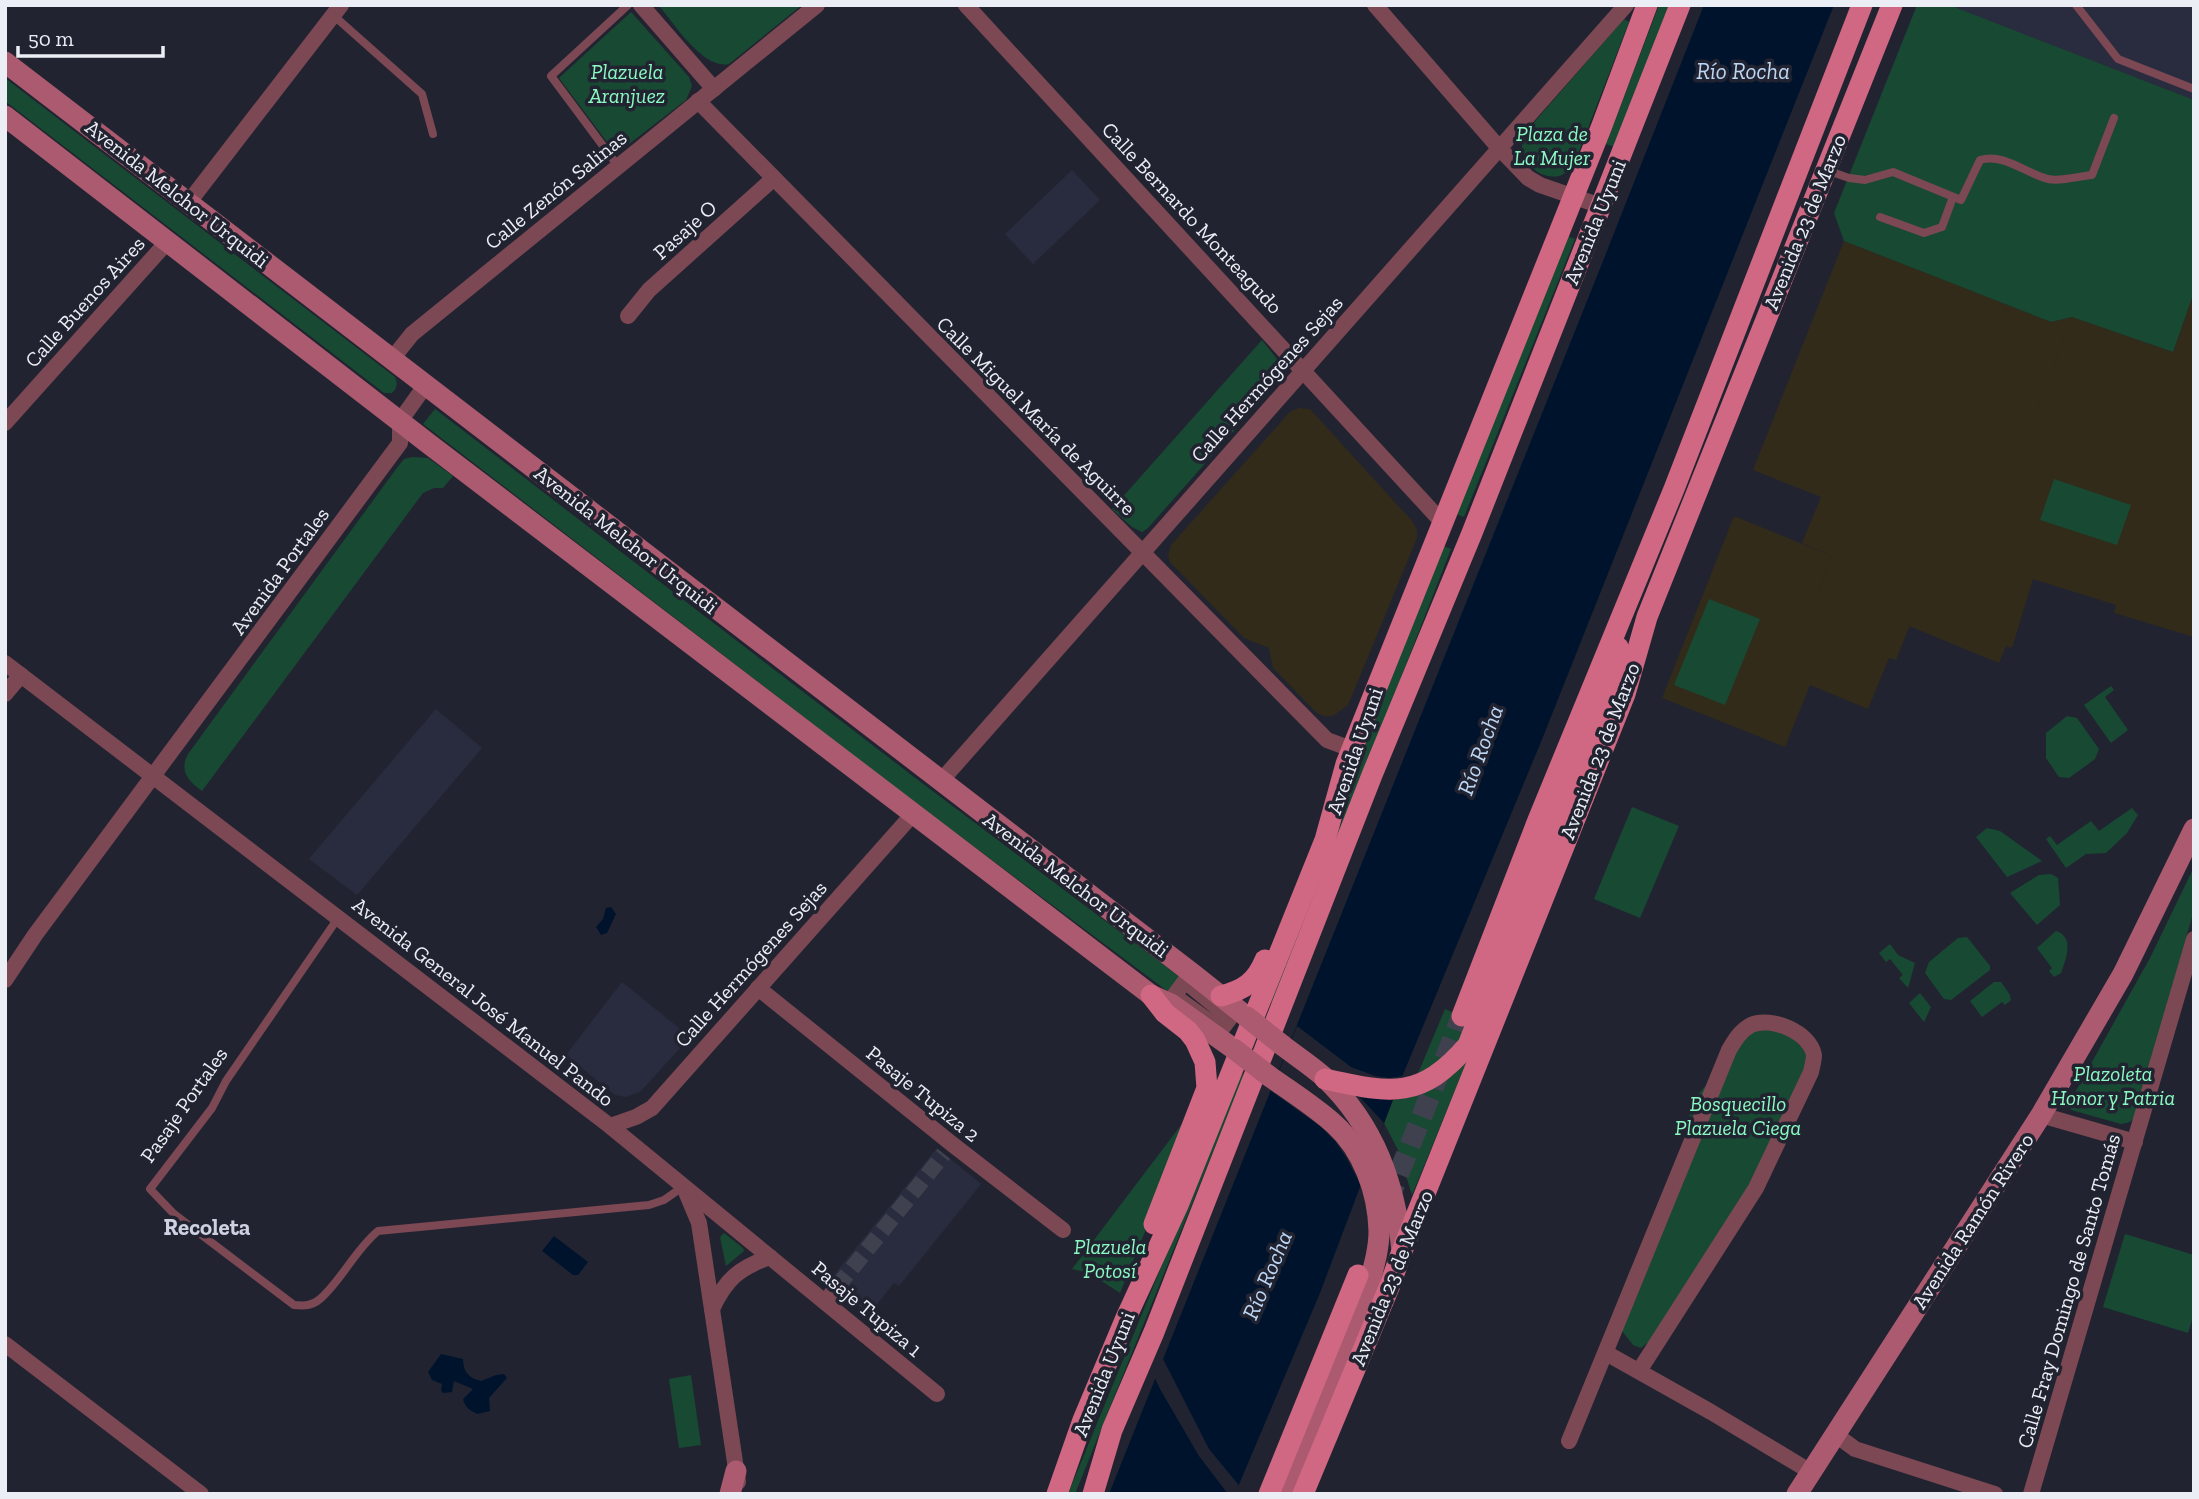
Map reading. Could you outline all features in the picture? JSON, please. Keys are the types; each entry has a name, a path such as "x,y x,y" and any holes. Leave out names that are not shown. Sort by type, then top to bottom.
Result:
{"main road":[{"name":"Avenida Uyuni","path":"1057,1494 1083,1420 1178,1205 1325,840 1348,757 1573,197 1647,5"},
{"name":"Avenida Uyuni","path":"1093,1494 1112,1430 1154,1332 1372,775 1680,5"},
{"name":"Avenida 23 de Marzo","path":"1462,1016 1538,820 1674,489 1862,5"},
{"name":"Avenida 23 de Marzo","path":"1303,1494 1390,1285 1625,694 1647,617 1892,5"},
{"name":"Avenida Melchor Urquidi","path":"5,62 1221,996 1325,1079 1362,1122 1375,1146 1396,1206 1402,1251"},
{"name":"Avenida Melchor Urquidi","path":"5,116 1150,995 1171,1004 1333,1123 1354,1147 1366,1170 1379,1230 1377,1253 1369,1284 1281,1494"},
{"path":"1325,1079 1379,1091 1409,1088 1446,1069 1468,1045 1614,678 1623,614"},
{"path":"1221,996 1247,987 1259,974 1321,814 1348,757"},
{"name":"Avenida Ramón Rivero","path":"1797,1494 2041,1115 2123,974 2194,829"},
{"path":"1150,995 1165,1013 1195,1040 1205,1062 1207,1088 1150,1234 1150,1265"},
{"name":"Avenida 23 de Marzo","path":"1269,1494 1359,1275"},
{"path":"1043,1494 1083,1420"},
{"path":"1079,1494 1112,1430"},
{"path":"730,1494 736,1471"}],"street":[{"name":"Calle Zenón Salinas","path":"391,359 412,334 817,5"},
{"name":"Calle Bernardo Monteagudo","path":"966,5 1443,523"},
{"path":"1375,5 1528,178 1540,185 1601,206"},
{"name":"Calle Hermógenes Sejas","path":"940,782 1626,5"},
{"path":"647,7 714,89"},
{"path":"189,202 337,10"},
{"name":"Calle Miguel María de Aguirre","path":"698,101 1327,740 1348,757"},
{"name":"Pasaje O","path":"628,316 649,290 773,179"},
{"name":"Calle Buenos Aires","path":"5,423 168,241"},
{"name":"Avenida Portales","path":"154,777 400,443 400,421 425,386"},
{"name":"Avenida General José Manuel Pando","path":"5,663 610,1126 684,1186 699,1223 740,1494"},
{"path":"5,694 20,675"},
{"path":"5,980 35,935 154,777"},
{"name":"Calle Hermógenes Sejas","path":"610,1126 652,1108 913,814"},
{"name":"Calle Fray Domingo de Santo Tomás","path":"2031,1494 2135,1142 2189,978 2194,939"},
{"name":"Pasaje Tupiza 2","path":"758,988 948,1149 1063,1230"},
{"path":"1569,1441 1729,1050 1739,1033 1753,1024 1766,1023 1787,1028 1804,1037 1814,1055 1811,1072 1756,1188 1639,1371"},
{"path":"2041,1115 2135,1142"},
{"name":"Pasaje Tupiza 1","path":"684,1186 937,1394"},
{"path":"712,1309 721,1290 734,1274 751,1263 770,1257"},
{"path":"825,1302 837,1287"},
{"path":"5,1344 201,1494"},
{"path":"1606,1353 1811,1472"},
{"path":"1836,1435 1856,1450 1996,1494"}],"lane":[{"path":"618,166 551,76 628,5"},
{"path":"2076,5 2118,59 2194,89"},
{"path":"337,10 422,94 433,134"},
{"path":"1826,170 1865,180 1893,172 1961,200 1980,160 1989,158 2000,159 2050,180 2092,174 2113,118"},
{"path":"1880,217 1924,233 1942,227 1954,197"},
{"name":"Pasaje Portales","path":"339,918 226,1082 212,1108 150,1189 174,1214 294,1305 305,1306 319,1300 378,1231 649,1205 664,1200 684,1186"}],"shaded area":[{"path":"1949,5 2194,5 2194,100 1965,12"},
{"path":"1072,170 1100,200 1033,264 1005,234"},
{"path":"1844,241 2051,322 2072,317 1980,561 2033,579 2012,648 2006,646 1999,663 1819,589 1832,556 1802,543 1821,497 1753,470"},
{"path":"2194,292 2194,637 2114,613 2116,605 1979,562 2072,317 2173,352"},
{"path":"1299,408 1310,409 1412,521 1417,530 1417,538 1348,705 1333,716 1317,713 1273,668 1269,648 1244,638 1170,562 1168,555 1171,545 1290,412"},
{"path":"1734,516 1832,556 1819,589 1910,625 1896,660 1889,658 1868,709 1810,685 1785,747 1662,698"},
{"path":"436,709 482,748 357,895 309,859"},
{"path":"622,982 690,1037 640,1092 626,1097 615,1095 566,1055"},
{"path":"937,1148 981,1184 899,1286 894,1283 869,1314 829,1281"}],"green space":[{"name":"Plazuela Aranjuez","path":"802,5 729,64 719,64 700,53 682,35 660,7"},
{"path":"1659,5 1669,5 1614,147 1606,144"},
{"path":"1917,5 1949,5 2194,100 2194,292 2173,352 2072,317 2051,322 1844,241 1834,213"},
{"name":"Plazuela Aranjuez","path":"631,12 689,77 692,86 686,100 616,154 559,78"},
{"name":"Plaza de La Mujer","path":"1624,19 1629,22 1573,167 1565,174 1552,177 1538,172 1524,156 1524,136"},
{"path":"5,78 395,377 397,384 394,391 384,393 5,101"},
{"path":"1567,236 1575,239 1464,517 1456,514"},
{"path":"1262,340 1280,363 1278,381 1148,528 1142,532 1132,527 1112,509"},
{"path":"435,409 914,777 1185,981 1174,996 901,792 423,424"},
{"path":"428,458 453,476 443,488 434,488 423,493 202,791 186,775 184,766 188,754 396,469 404,459"},
{"path":"2054,479 2131,505 2117,545 2040,520"},
{"path":"1443,546 1451,549 1274,1004 1270,1002 1341,824 1359,758"},
{"path":"1709,599 1760,619 1725,705 1674,685"},
{"path":"2111,686 2114,690 2105,697 2128,730 2111,743 2084,705"},
{"path":"2067,716 2077,718 2099,749 2095,759 2069,778 2059,777 2046,758 2046,733"},
{"path":"1632,807 1679,826 1640,918 1594,899"},
{"path":"2132,808 2138,815 2127,833 2106,853 2086,854 2066,868 2046,839 2050,836 2057,845 2091,821 2099,831"},
{"path":"1987,828 2000,831 2042,861 2007,877 1976,837"},
{"name":"Plazoleta Honor y Patria","path":"2194,867 2194,910 2135,1117 2130,1122 2121,1124 2071,1110 2068,1105 2150,958"},
{"path":"2051,874 2058,878 2060,905 2037,925 2010,893 2039,875"},
{"path":"2056,931 2066,938 2068,949 2061,973 2054,977 2049,971 2052,968 2037,948"},
{"path":"1967,937 1990,966 1990,970 1951,1000 1944,999 1925,973 1929,962 1958,938"},
{"path":"1890,944 1898,955 1915,963 1908,988 1899,978 1903,975 1890,959 1886,962 1879,953"},
{"path":"1994,982 2001,982 2011,1000 2005,1005 2002,1002 1982,1017 1970,1001"},
{"path":"1920,993 1931,1007 1924,1022 1909,1003"},
{"path":"1445,1009 1472,1021 1454,1051 1417,1076"},
{"name":"Bosquecillo Plazuela Ciega","path":"1759,1028 1790,1033 1799,1045 1806,1048 1810,1057 1759,1189 1651,1344 1647,1343 1641,1348 1633,1345 1622,1331 1622,1291 1630,1270 1649,1257 1697,1136 1689,1119 1691,1102 1730,1059 1747,1033"},
{"path":"1470,1054 1412,1195 1398,1150 1384,1123 1393,1100 1437,1085 1454,1072"},
{"path":"1241,1073 1244,1075 1075,1494 1068,1494"},
{"name":"Plazuela Potosí","path":"1197,1104 1120,1293 1089,1273 1072,1269"},
{"path":"724,1233 744,1251 726,1266 720,1237"},
{"path":"2125,1234 2194,1255 2194,1313 2188,1333 2103,1307"},
{"path":"691,1375 701,1445 679,1448 669,1379"}],"water":[{"name":"Río Rocha","path":"1704,5 1834,5 1543,737 1397,1089 1320,1293 1235,1494 1109,1494 1603,261"},
{"path":"611,907 616,914 607,933 601,935 596,927 603,919 606,908"},
{"path":"554,1236 588,1262 578,1275 573,1275 542,1251"},
{"path":"441,1354 463,1359 466,1371 477,1380 504,1374 507,1378 489,1398 490,1411 477,1414 468,1408 463,1399 473,1389 454,1381 452,1392 443,1393 442,1384 432,1380 428,1372"}],"pier":[{"path":"1297,1026 1351,1067 1375,1076 1403,1076 1393,1100 1358,1095 1384,1123 1360,1184 1335,1141 1321,1127 1271,1091"},
{"path":"1161,1355 1209,1449 1241,1488 1239,1494 1228,1494 1199,1456 1160,1389 1153,1374"}],"tunnel":[{"path":"1387,1203 1462,1016"},
{"path":"837,1287 944,1154"}],"district":[{"name":"Recoleta","path":"207,1227"}]}
